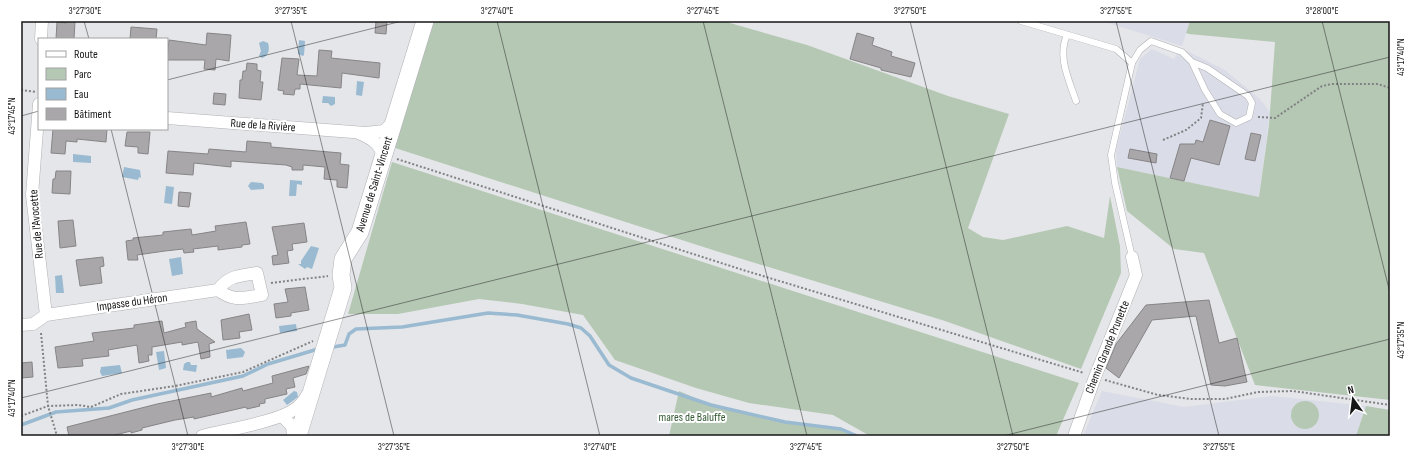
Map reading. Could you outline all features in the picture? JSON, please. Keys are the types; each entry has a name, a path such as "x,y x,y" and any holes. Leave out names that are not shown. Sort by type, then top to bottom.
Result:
{"street":[{"path":"41,38 42,21"},
{"name":"Avenue de Saint-Vincent","path":"298,436 343,288 341,275 343,259 360,232 425,21"},
{"name":"Rue de la Rivière","path":"168,118 375,133 384,131 391,125 395,118"},
{"name":"Rue de l'Avocette","path":"38,121 32,195 43,317"},
{"name":"Rue de la Rivière","path":"358,132 378,144 383,156"},
{"name":"Chemin Grande Prunette","path":"1074,436 1095,377 1136,276 1132,257"},
{"path":"257,273 262,295 238,299 228,297 218,290 224,281 233,277 257,273"},
{"name":"Impasse du Héron","path":"43,317 218,290"},
{"path":"21,325 33,324 43,317"},
{"path":"202,436 282,416 295,409 304,402 316,366 323,356"},
{"path":"282,416 292,426 293,436"}],"lane":[{"path":"1021,21 1116,49 1132,64"},
{"path":"1067,35 1063,44 1064,68 1076,101"},
{"path":"1132,257 1115,183 1111,154 1132,64 1140,50 1151,41 1182,52 1192,62 1205,90 1220,114 1236,122 1249,117 1252,103 1248,96 1207,68 1192,62"}],"path":[{"path":"1249,117 1275,118 1322,86 1332,84 1378,84 1390,88"},
{"path":"21,90 38,92"},
{"path":"1163,140 1186,130 1201,118 1205,90"},
{"path":"383,156 743,270 1158,395 1191,399 1225,399 1258,392 1293,391 1390,405"},
{"path":"260,284 330,276"},
{"path":"43,317 48,406 57,436"},
{"path":"21,416 48,406 78,405 91,408 121,394 175,386 243,372 330,333"}],"shaded area":[{"path":"1102,21 1190,21 1182,46"},
{"path":"1181,48 1225,70 1260,99 1270,112 1259,197 1117,167 1116,150 1140,59 1152,49 1174,59"},
{"path":"1102,391 1184,407 1272,396 1366,406 1356,436 1083,436"}],"green space":[{"path":"430,21 723,21 807,45 948,96 1009,114 968,228 983,237 1003,240 1067,226 1104,238 1110,196 1120,246 1121,273 1081,369 945,321 716,251 392,147"},
{"path":"1190,21 1390,21 1390,400 1255,385 1204,253 1174,249 1127,211 1117,167 1259,197 1269,125 1275,42 1189,34 1186,33"},
{"path":"392,162 1079,383 1056,436 870,436 833,415 749,403 696,388 615,360 583,315 522,304 479,299 398,314 348,314"},
{"name":"mares de Baluffe","path":"679,391 711,405 785,422 841,429 857,436 669,436"},
{"path":"1305,401 1315,405 1319,415 1315,425 1305,429 1295,425 1291,415 1295,405"},
{"path":"1366,406 1390,410 1390,436 1356,436"}],"water":[{"path":"299,40 305,41 303,56 298,54"},
{"path":"263,41 268,43 269,50 268,54 262,58 259,56 261,51 259,43"},
{"path":"357,81 364,82 362,96 356,95"},
{"path":"323,96 335,97 335,104 331,106 328,103 322,103"},
{"path":"73,154 91,156 91,163 73,162"},
{"path":"124,167 140,170 141,178 139,177 138,180 122,177"},
{"path":"290,180 302,181 302,185 297,184 296,196 289,196"},
{"path":"251,182 262,183 264,185 264,189 251,190 248,186"},
{"path":"166,186 174,187 172,204 164,203"},
{"path":"311,246 319,248 312,269 307,267 305,269 298,264 301,264 301,261"},
{"path":"181,257 183,274 172,276 169,259"},
{"path":"62,275 64,293 56,293 55,276"},
{"path":"296,324 297,331 280,333 279,326"},
{"path":"241,348 245,352 243,357 227,359 226,350"},
{"path":"164,351 166,368 159,370 156,352"},
{"path":"190,362 191,365 197,365 196,372 183,370 184,364"},
{"path":"120,365 122,373 102,376 100,372 101,367"},
{"path":"294,391 297,392 298,397 287,405 283,400"}],"building":[{"path":"66,21 75,21 74,38 56,38 57,22 66,23"},
{"path":"376,21 387,21 386,34 375,33"},
{"path":"131,27 157,29 156,38 130,38"},
{"path":"207,33 231,35 229,61 216,59 215,70 204,69 205,60 168,60 169,40 206,45"},
{"path":"857,33 874,38 872,45 892,52 891,56 915,63 911,77 881,70 881,68 850,59"},
{"path":"319,50 332,51 331,58 380,63 379,78 342,73 341,88 300,84 300,89 295,89 294,95 283,94 284,91 278,90 282,58 299,59 297,75 317,76"},
{"path":"247,63 257,64 257,70 261,71 260,82 263,82 261,100 239,98 240,80 242,80 243,71 246,71"},
{"path":"214,93 226,94 225,105 213,104"},
{"path":"1210,120 1230,126 1219,165 1191,158 1184,181 1170,178 1180,144 1195,144 1196,140 1203,142"},
{"path":"53,130 107,130 106,142 77,139 77,142 66,141 65,154 51,153"},
{"path":"127,132 150,132 148,154 138,153 138,147 125,146"},
{"path":"1251,133 1261,135 1255,161 1245,159"},
{"path":"247,141 271,143 271,147 341,153 340,164 349,165 347,188 337,187 337,180 324,179 325,167 303,165 303,170 292,170 292,167 286,165 231,161 231,167 194,163 193,175 166,173 168,151 208,154 209,149 246,152"},
{"path":"1130,149 1157,154 1156,163 1128,158"},
{"path":"56,171 71,171 70,194 52,193 53,179 55,179"},
{"path":"179,192 191,193 189,207 178,206"},
{"path":"73,220 76,246 60,248 58,221"},
{"path":"246,222 250,244 242,245 242,247 218,250 218,246 193,249 194,252 184,253 183,249 165,251 137,255 138,260 128,260 126,241 133,240 133,238 163,235 163,232 191,229 192,235 216,231 215,226"},
{"path":"304,223 307,242 292,244 293,250 287,251 289,263 273,265 272,256 278,255 272,227"},
{"path":"103,257 104,266 100,267 102,283 80,286 76,260"},
{"path":"305,287 309,310 291,313 291,316 276,318 274,304 288,302 285,289"},
{"path":"1209,300 1219,343 1237,338 1247,382 1225,386 1211,385 1196,316 1152,320 1119,378 1106,368 1116,344 1146,305"},
{"path":"249,314 252,330 239,332 240,338 223,340 221,320"},
{"path":"162,321 164,333 186,327 185,323 196,321 197,329 215,342 209,344 210,357 201,359 198,342 182,345 182,342 152,347 152,355 148,355 149,361 139,363 137,345 108,350 109,356 82,359 83,366 58,368 55,347 94,341 92,333 134,328 134,325"},
{"path":"32,362 33,377 21,378 21,363"},
{"path":"309,366 306,374 293,378 295,387 286,389 287,394 265,399 265,403 259,404 260,406 247,409 246,407 194,419 194,417 175,420 142,428 142,430 131,433 131,431 111,436 69,436 67,427 157,404 211,393 211,397 242,388 243,391 273,383 272,376"}],"waterway":[{"path":"333,347 345,345 349,334 356,329 402,327 488,313 517,315 568,324 581,328 590,336 609,365 631,378 711,405 785,422 841,429 857,436"},
{"path":"21,425 56,412 109,408 132,400 243,376 268,364 318,349"}]}
